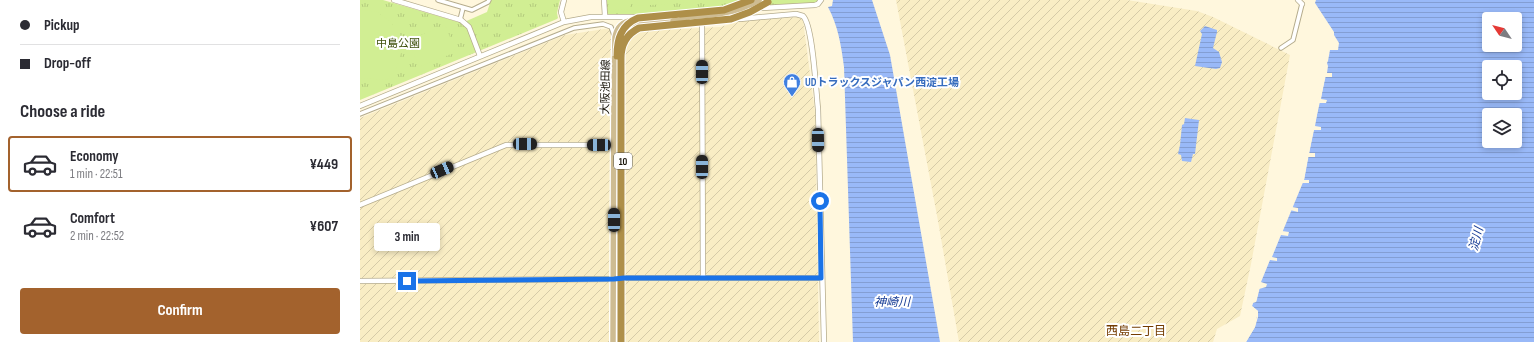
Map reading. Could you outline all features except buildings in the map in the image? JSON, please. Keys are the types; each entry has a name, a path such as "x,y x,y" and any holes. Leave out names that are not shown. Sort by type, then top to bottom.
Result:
{"highway":[{"path":"617,342 618,38 627,24 638,18 724,10 751,0"},
{"path":"621,342 621,58 623,45 633,32 642,27 717,22 750,12 767,1"}],"main road":[{"name":"大阪池田線","path":"624,342 623,42 625,33 629,27 635,24 728,13 744,8 759,0"},
{"name":"大阪池田線","path":"613,342 615,37 620,26 631,20 729,16 767,1"}],"street":[{"path":"394,0 408,2 465,23 480,56"},
{"path":"438,0 453,2 463,8 472,10 488,2 489,0"},
{"path":"564,0 561,12 564,22"},
{"path":"604,0 605,16"},
{"path":"360,106 564,22 583,18 605,16 649,16 811,5 818,4 821,0"},
{"path":"1281,48 1293,40 1300,2"},
{"path":"460,20 463,8"},
{"path":"625,33 632,28 724,22 746,17 796,14 803,16 807,21 818,109 821,278 824,342"},
{"path":"360,114 554,34 584,26 606,24 612,29 614,84"},
{"path":"702,24 703,278"},
{"path":"360,204 506,144 623,145"},
{"path":"360,281 624,278 821,278"}],"shaded area":[{"path":"896,0 1127,0 1197,11 1213,17 1290,55 1240,316 1217,329 1213,342 959,342 938,221"},
{"path":"799,17 803,20 815,112 819,342 360,342 360,118 565,35 604,29 643,31 720,27 742,21"}],"green space":[{"name":"中島公園","path":"360,0 383,0 462,23 487,12 491,0 560,0 557,19 360,100"},
{"path":"606,0 818,0 815,3 619,15 608,14"},
{"path":"610,0 630,0 630,9 610,10"},
{"path":"637,0 708,0 708,1 637,6"},
{"path":"360,9 377,12 390,21 400,35 401,53 397,67 387,80 360,78"},
{"path":"445,25 456,52 419,67 408,40"}],"water":[{"name":"神崎川","path":"833,0 872,0 890,55 940,342 853,342 844,67 839,36 828,7 832,6"},
{"name":"淀川","path":"1316,0 1534,0 1534,342 1246,342 1255,327 1258,311 1252,306 1253,302 1256,302 1259,289 1266,287 1267,284 1261,282 1270,260 1277,261 1277,258 1272,257 1281,235 1288,236 1289,232 1282,231 1290,210 1298,212 1298,208 1292,207 1302,183 1309,183 1309,180 1304,180 1308,157 1315,157 1315,153 1309,153 1314,130 1321,130 1321,127 1315,126 1319,103 1326,103 1327,100 1321,99 1325,77 1332,77 1332,73 1327,73 1327,63 1330,50 1338,50 1339,43 1334,35 1334,32 1315,3"},
{"path":"1205,26 1217,30 1213,48 1219,52 1222,62 1220,68 1216,69 1195,66 1202,34 1200,31"},
{"path":"1185,118 1199,120 1195,154 1193,154 1191,162 1182,161 1181,155 1178,154 1182,125 1184,124"}],"pier":[{"path":"1324,75 1326,75 1314,128 1313,126 1317,103 1320,101 1319,99"},
{"path":"1314,128 1304,180 1282,233 1280,230 1288,210 1291,208 1297,189 1302,181 1306,156 1308,155 1307,153 1312,130"},
{"path":"1260,287 1256,302 1253,303 1252,306 1258,311 1258,317 1255,327 1246,342 1244,342 1257,317 1255,310 1251,305 1252,301 1255,299 1257,288"}],"place":[{"name":"UDトラックスジャパン西淀工場","path":"792,97"}],"district":[{"name":"西島二丁目","path":"1136,331"}],"route":[{"path":"407,281 624,278 821,278 820,201"}]}
